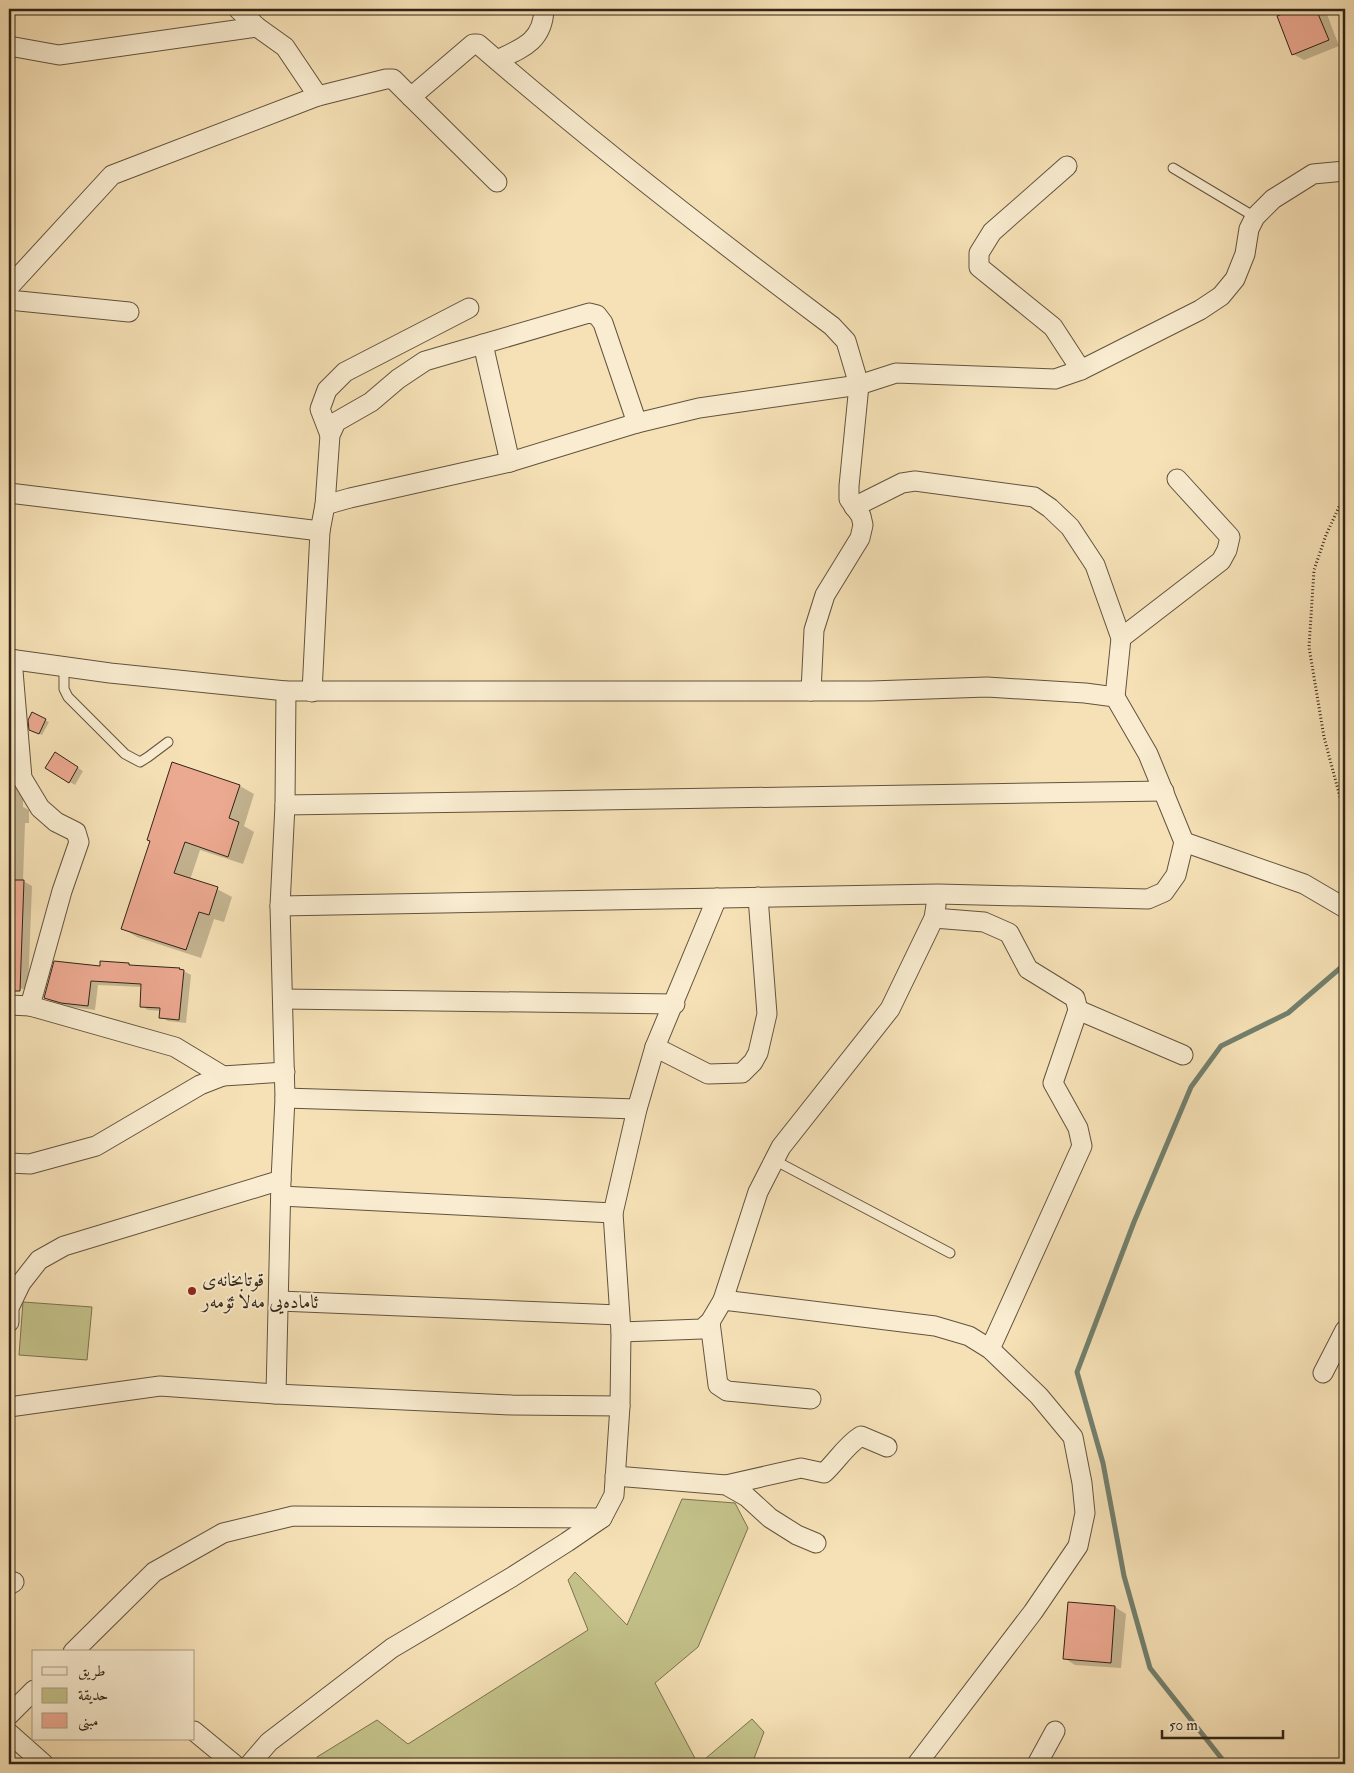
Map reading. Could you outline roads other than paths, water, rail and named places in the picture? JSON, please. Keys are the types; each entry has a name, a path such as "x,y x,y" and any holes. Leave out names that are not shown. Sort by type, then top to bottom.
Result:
{"street":[{"path":"238,9 257,27 285,46 318,96"},
{"path":"496,60 517,51 533,41 542,27 544,9"},
{"path":"9,46 59,55 257,27"},
{"path":"411,97 473,44 478,44 544,101 718,240 832,326 846,342 858,385 849,499 861,516 863,525 860,538 825,595 814,630 811,691"},
{"path":"9,287 112,175 318,96 386,79 393,79 498,182"},
{"path":"1067,166 992,232 979,253 979,268 1054,327 1081,370"},
{"path":"325,506 350,498 510,462 698,408 858,385 896,374 1055,379 1081,370 1200,310 1221,296 1235,278 1242,262 1255,217 1273,199 1313,174 1345,171"},
{"path":"9,300 129,312"},
{"path":"330,435 320,409 327,390 344,372 469,308"},
{"path":"312,692 320,531 325,506 330,435 336,422 372,402 398,379 425,361 589,313 597,315 603,323 637,424"},
{"path":"483,344 510,462"},
{"path":"1121,638 1221,560 1227,550 1230,537 1177,480"},
{"path":"280,906 938,894 1148,898 1164,892 1176,875 1184,842 1148,754 1115,697 1121,638 1095,565 1070,527 1050,508 1034,497 915,482 902,483 854,507"},
{"path":"9,493 320,531"},
{"path":"30,1006 62,891 79,842 76,832 56,822 40,808 22,778 10,659 110,673 312,692 811,691 987,687 1085,693 1115,697"},
{"path":"276,1394 285,1098 280,906 285,805 286,691"},
{"path":"285,805 1164,791"},
{"path":"1184,842 1304,884 1345,908"},
{"path":"279,1301 702,1328 710,1322 723,1300 758,1192 781,1147 890,1009 934,918 938,894"},
{"path":"655,1048 708,1074 742,1072 754,1062 758,1053 767,1014 758,897"},
{"path":"250,1764 269,1742 392,1648 512,1577 602,1518 614,1495 620,1406 620,1323 613,1213 637,1108 655,1048 675,1004 717,898"},
{"path":"934,918 984,922 1009,933 1028,969 1075,998 1078,1010 1053,1083 1078,1128 1082,1146 990,1349"},
{"path":"283,999 675,1004"},
{"path":"9,1005 30,1006 175,1047 223,1076"},
{"path":"1078,1010 1183,1055"},
{"path":"9,1163 30,1164 96,1146 200,1084 223,1076 285,1072"},
{"path":"285,1098 637,1108"},
{"path":"9,1322 9,1308 21,1283 39,1260 64,1246 281,1188 613,1213"},
{"path":"723,1300 935,1326 969,1336 990,1349 1039,1396 1073,1438 1082,1483 1085,1513 1078,1546 1033,1612 917,1764"},
{"path":"710,1322 718,1385 727,1391 811,1399"},
{"path":"1323,1374 1345,1330"},
{"path":"9,1407 160,1386 276,1394 512,1405 620,1406"},
{"path":"615,1476 726,1485 801,1468 824,1473 852,1442 861,1436 887,1447"},
{"path":"726,1485 747,1497 770,1518 796,1535 816,1543"},
{"path":"75,1650 154,1572 223,1533 293,1516 602,1518"},
{"path":"9,1715 32,1692"},
{"path":"1037,1764 1055,1731"},
{"path":"195,1732 234,1764"},
{"path":"9,1735 44,1764"}],"lane":[{"path":"1173,168 1255,217"},
{"path":"64,666 64,689 68,697 125,754 140,762 168,742"},
{"path":"774,1160 950,1253"}],"waterway":[{"path":"1226,1764 1150,1668 1124,1576 1103,1463 1077,1372 1134,1222 1191,1087 1221,1046 1288,1013 1345,964"}],"place":[{"name":"قوتابخانەی ئامادەیی مەلا ئۆمەر","path":"192,1291"}]}
